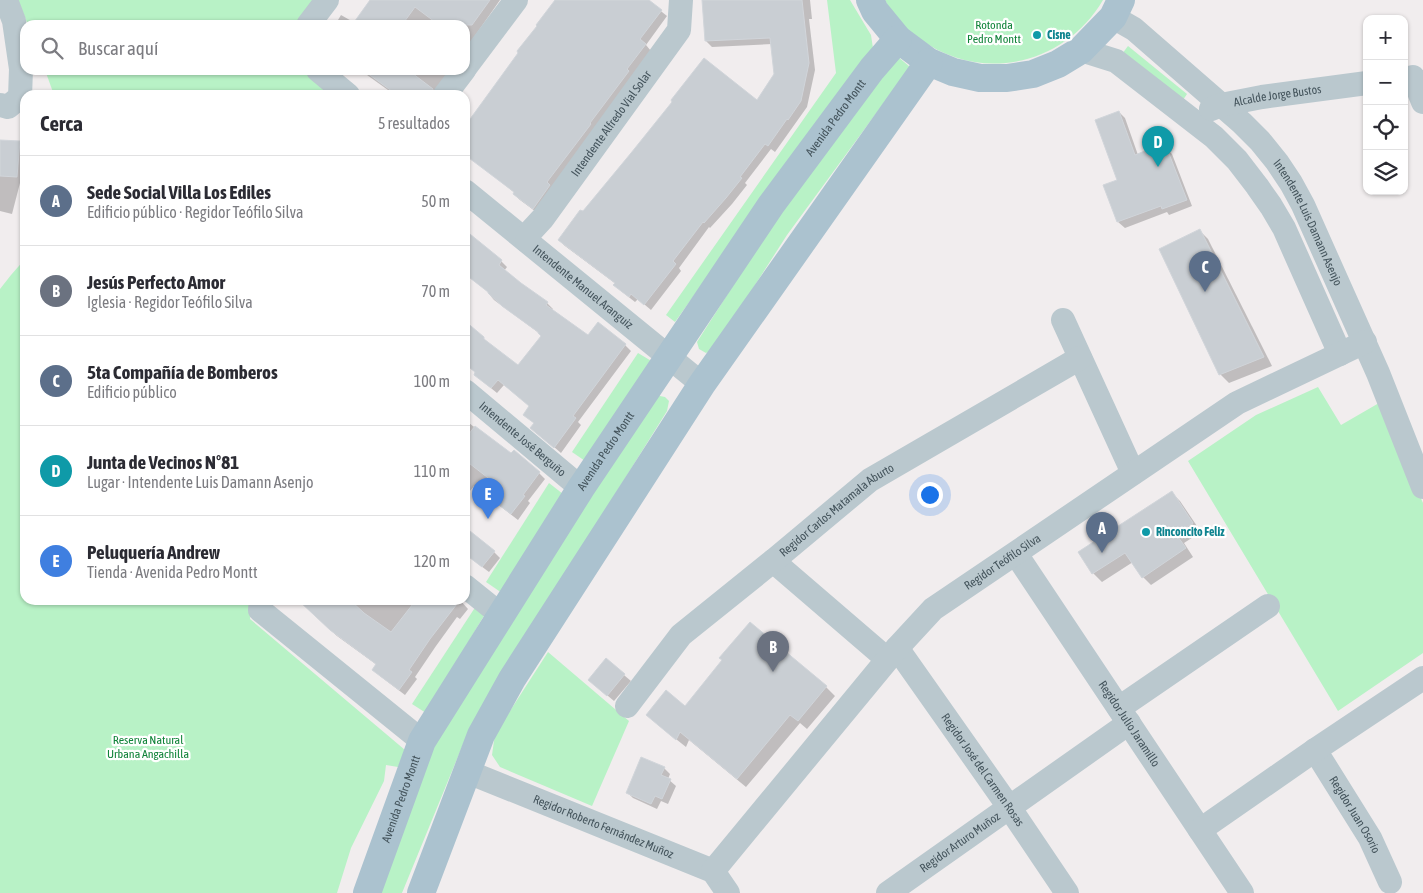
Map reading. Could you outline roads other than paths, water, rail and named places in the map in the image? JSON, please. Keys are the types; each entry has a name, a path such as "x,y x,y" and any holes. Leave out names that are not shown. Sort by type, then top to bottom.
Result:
{"main road":[{"path":"870,0 875,11 898,40 929,62 953,72 980,78 1007,78 1033,74 1058,64 1081,50 1117,8"},
{"name":"Avenida Pedro Montt","path":"367,893 422,741 581,488 771,205 872,70 898,40"},
{"path":"421,893 481,735 512,679 702,384 929,62"}],"street":[{"path":"6,0 14,21 20,62"},
{"path":"312,20 327,0"},
{"path":"470,61 516,0"},
{"name":"Intendente Alfredo Vial Solar","path":"527,241 531,231 543,218 679,30 681,0"},
{"name":"Intendente Luis Damann Asenjo","path":"1117,8 1134,29 1260,141 1291,183 1303,205 1365,342 1423,487"},
{"name":"Intendente Luis Damann Asenjo","path":"1081,50 1116,61 1214,137 1237,160 1271,206 1291,243 1340,354"},
{"path":"10,101 20,72"},
{"path":"324,75 342,90"},
{"path":"449,90 460,75"},
{"path":"1413,77 1423,102"},
{"name":"Alcalde Jorge Bustos","path":"1188,116 1262,97 1363,84"},
{"name":"Intendente Manuel Aranguiz","path":"470,195 702,384"},
{"path":"1063,320 1133,473"},
{"name":"Regidor Teófilo Silva","path":"714,871 892,654 933,609 1236,403 1365,342"},
{"name":"Regidor Carlos Matamala Aburto","path":"627,706 681,635 870,480 1080,358"},
{"name":"Intendente José Berguño","path":"470,395 581,488"},
{"name":"Regidor Julio Jaramillo","path":"1016,554 1242,893"},
{"name":"Regidor José del Carmen Rosas","path":"773,561 892,654 1009,807 1067,893"},
{"path":"470,590 501,615"},
{"path":"260,605 260,610 422,741"},
{"name":"Regidor Arturo Muñoz","path":"894,891 1009,807 1124,715 1268,606"},
{"path":"1200,830 1423,678"},
{"name":"Regidor Juan Osorio","path":"1315,750 1370,838 1390,882"},
{"name":"Regidor Roberto Fernández Muñoz","path":"468,772 714,871"},
{"path":"714,871 728,893"}],"place":[{"name":"Cisne","path":"1037,35"},
{"name":"Junta de Vecinos N°81","path":"1158,167"},
{"name":"5ta Compañía de Bomberos","path":"1205,292"},
{"name":"Peluquería Andrew","path":"488,519"},
{"name":"Rinconcito Feliz","path":"1146,532"},
{"name":"Sede Social Villa Los Ediles","path":"1102,553"},
{"name":"Jesús Perfecto Amor","path":"773,672"}],"park label":[{"name":"Rotonda Pedro Montt","path":"994,32"},
{"name":"Reserva Natural Urbana Angachilla","path":"148,747"}]}
